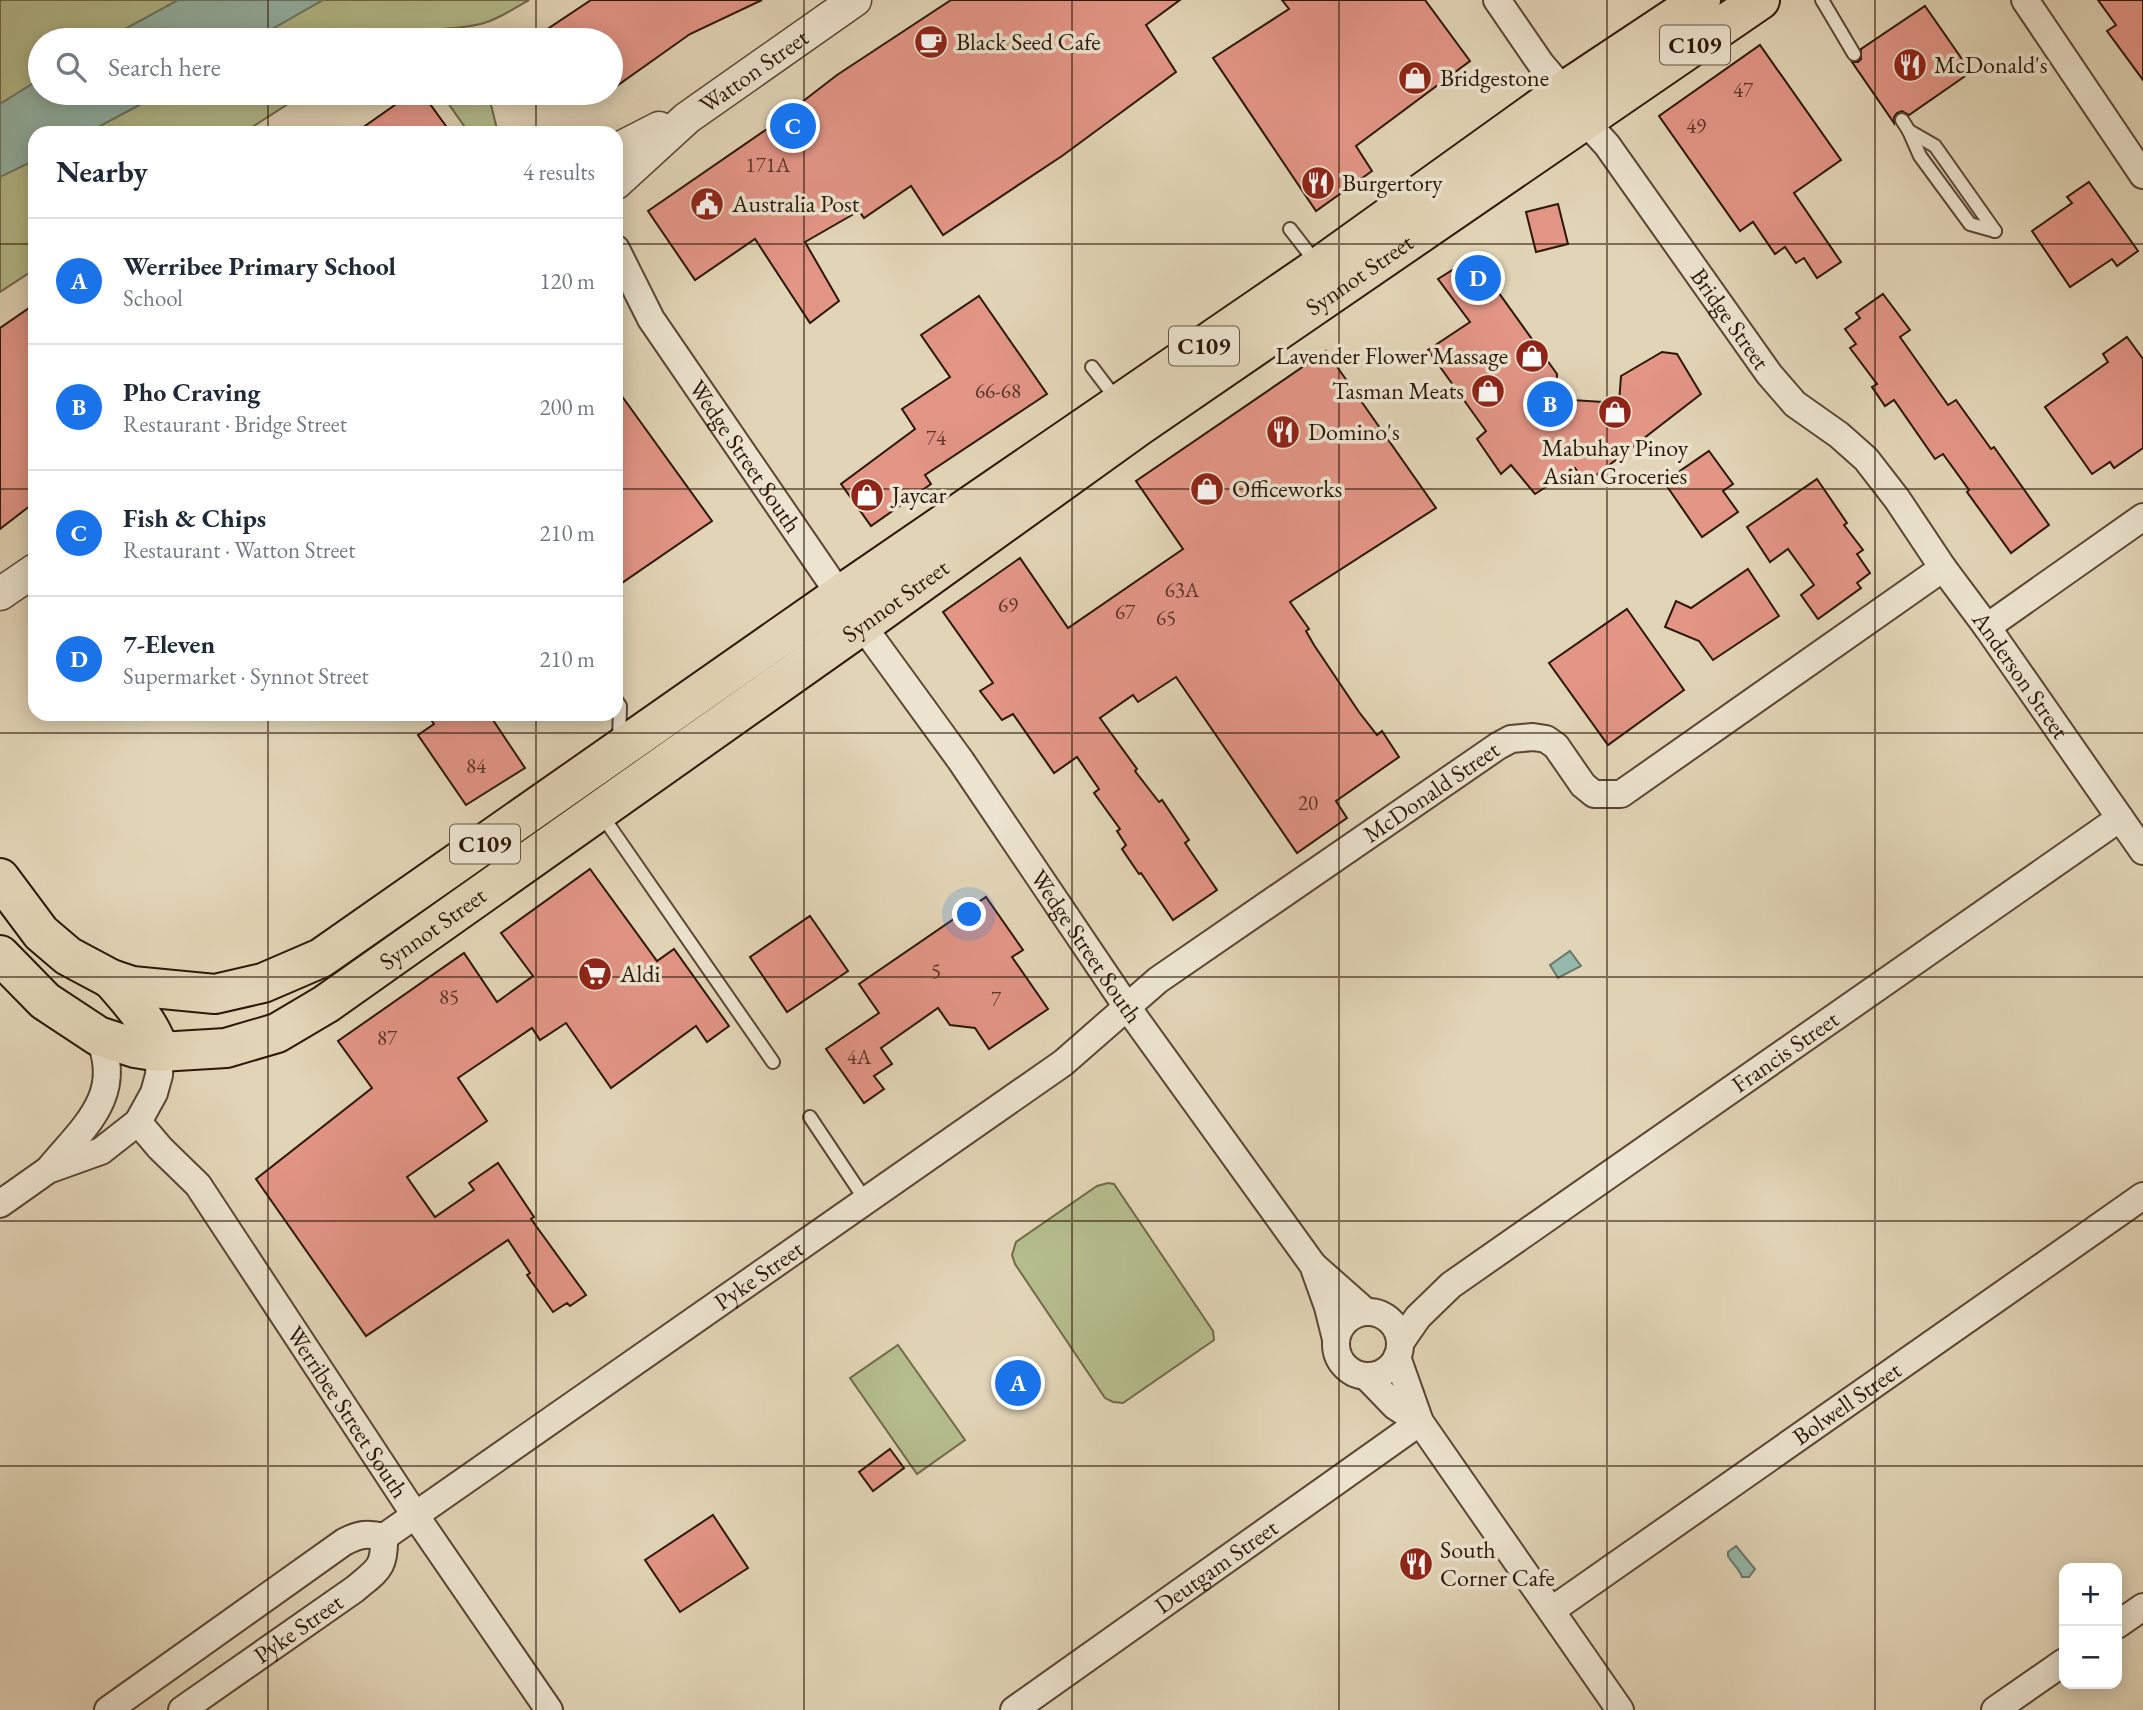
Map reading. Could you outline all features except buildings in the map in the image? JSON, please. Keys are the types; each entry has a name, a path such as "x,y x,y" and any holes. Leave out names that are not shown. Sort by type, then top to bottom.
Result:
{"highway":[{"name":"Synnot Street","path":"111,979 132,986 215,994 263,983 321,958 840,595 1129,415 1327,278 1574,106 1701,0"},
{"name":"Synnot Street","path":"1574,106 1760,0"},
{"name":"Synnot Street","path":"160,1052 226,1048 280,1032 327,1004 862,625 1129,415"},
{"path":"840,595 862,625"},
{"path":"571,783 599,811"},
{"name":"C109","path":"0,878 40,933 68,956 111,979"},
{"name":"C109","path":"0,955 45,1001 98,1036 135,1048 160,1052"},
{"path":"111,979 145,1018 160,1052"}],"street":[{"name":"Watton Street","path":"623,177 687,118 855,0"},
{"name":"Bridge Street","path":"1497,0 1541,64 1606,145 1769,374 1794,404 1839,435 1866,459 1897,499"},
{"path":"2025,0 2143,175"},
{"name":"Watton Street","path":"623,146 657,129 687,118"},
{"name":"Wedge Street South","path":"623,263 651,318 840,595"},
{"name":"Wedge Street South","path":"623,290 651,318"},
{"name":"Anderson Street","path":"1897,499 2143,851"},
{"path":"1987,627 2143,517"},
{"name":"McDonald Street","path":"1127,1007 1158,980 1511,739 1546,739 1556,746 1583,785 1594,794 1621,794 1943,568"},
{"path":"0,594 28,575"},
{"name":"Wedge Street South","path":"862,625 961,761 1127,1007 1313,1265 1373,1313"},
{"name":"Francis Street","path":"1399,1350 1418,1317 1451,1285 2120,818"},
{"name":"Pyke Street","path":"108,1710 344,1542 358,1535 384,1537 1063,1063 1127,1007"},
{"path":"0,1204 48,1170 99,1107 108,1079 105,1050 98,1036"},
{"path":"48,1170 101,1151 138,1122 154,1093 159,1075 160,1052"},
{"name":"Werribee Street South","path":"138,1122 198,1185 415,1515 549,1710"},
{"name":"Bolwell Street","path":"1552,1610 2143,1196"},
{"name":"Wedge Street South","path":"1313,1265 1336,1339"},
{"name":"Francis Street","path":"1373,1313 1398,1310 1451,1285"},
{"path":"1399,1350 1386,1370 1366,1376 1357,1374 1343,1364 1336,1348 1336,1339 1346,1321 1359,1314 1373,1313 1387,1318 1396,1329 1399,1350 1420,1422 1620,1710"},
{"path":"1366,1376 1395,1406 1420,1422"},
{"name":"Deutgam Street","path":"1014,1710 1420,1422"},
{"name":"Pyke Street","path":"166,1670 185,1708 355,1589 383,1563 384,1537"},
{"path":"2122,1622 2143,1607"},
{"path":"1996,1710 2059,1666"}],"lane":[{"path":"1822,0 1854,54"},
{"path":"1905,126 1935,146 1995,231"},
{"path":"1290,229 1327,278"},
{"path":"1092,367 1129,415"},
{"path":"618,750 619,721"},
{"path":"599,811 773,1062"},
{"path":"810,1117 866,1201"}],"green space":[{"path":"0,0 529,0 484,23 451,28 28,28 28,105 286,105 254,126 28,126 28,274 0,292"},
{"path":"449,105 491,105 496,126 464,126"},
{"path":"1114,1184 1213,1331 1214,1340 1123,1403 1105,1398 1015,1264 1012,1255 1016,1242 1097,1186"},
{"path":"898,1345 965,1440 917,1474 850,1378"}],"water":[{"path":"178,0 323,0 274,28 127,28"},
{"path":"28,86 28,105 140,105 100,126 28,126 28,163 0,177 0,104"},
{"path":"1570,951 1581,966 1558,978 1550,965"},
{"path":"1736,1546 1755,1569 1749,1577 1742,1577 1728,1556 1728,1552"}],"place":[{"name":"Black Seed Cafe","path":"931,42"},
{"name":"McDonald's","path":"1910,65"},
{"name":"Bridgestone","path":"1415,78"},
{"name":"Fish & Chips","path":"793,126"},
{"name":"Burgertory","path":"1318,183"},
{"name":"Australia Post","path":"707,204"},
{"name":"7-Eleven","path":"1478,278"},
{"name":"Lavender Flower Massage","path":"1532,356"},
{"name":"Tasman Meats","path":"1488,391"},
{"name":"Pho Craving","path":"1550,404"},
{"name":"Mabuhay Pinoy Asian Groceries","path":"1615,412"},
{"name":"Domino's","path":"1283,432"},
{"name":"Officeworks","path":"1207,489"},
{"name":"Jaycar","path":"867,495"},
{"name":"Aldi","path":"595,974"},
{"name":"Werribee Primary School","path":"1018,1383"},
{"name":"South Corner Cafe","path":"1416,1564"}]}
